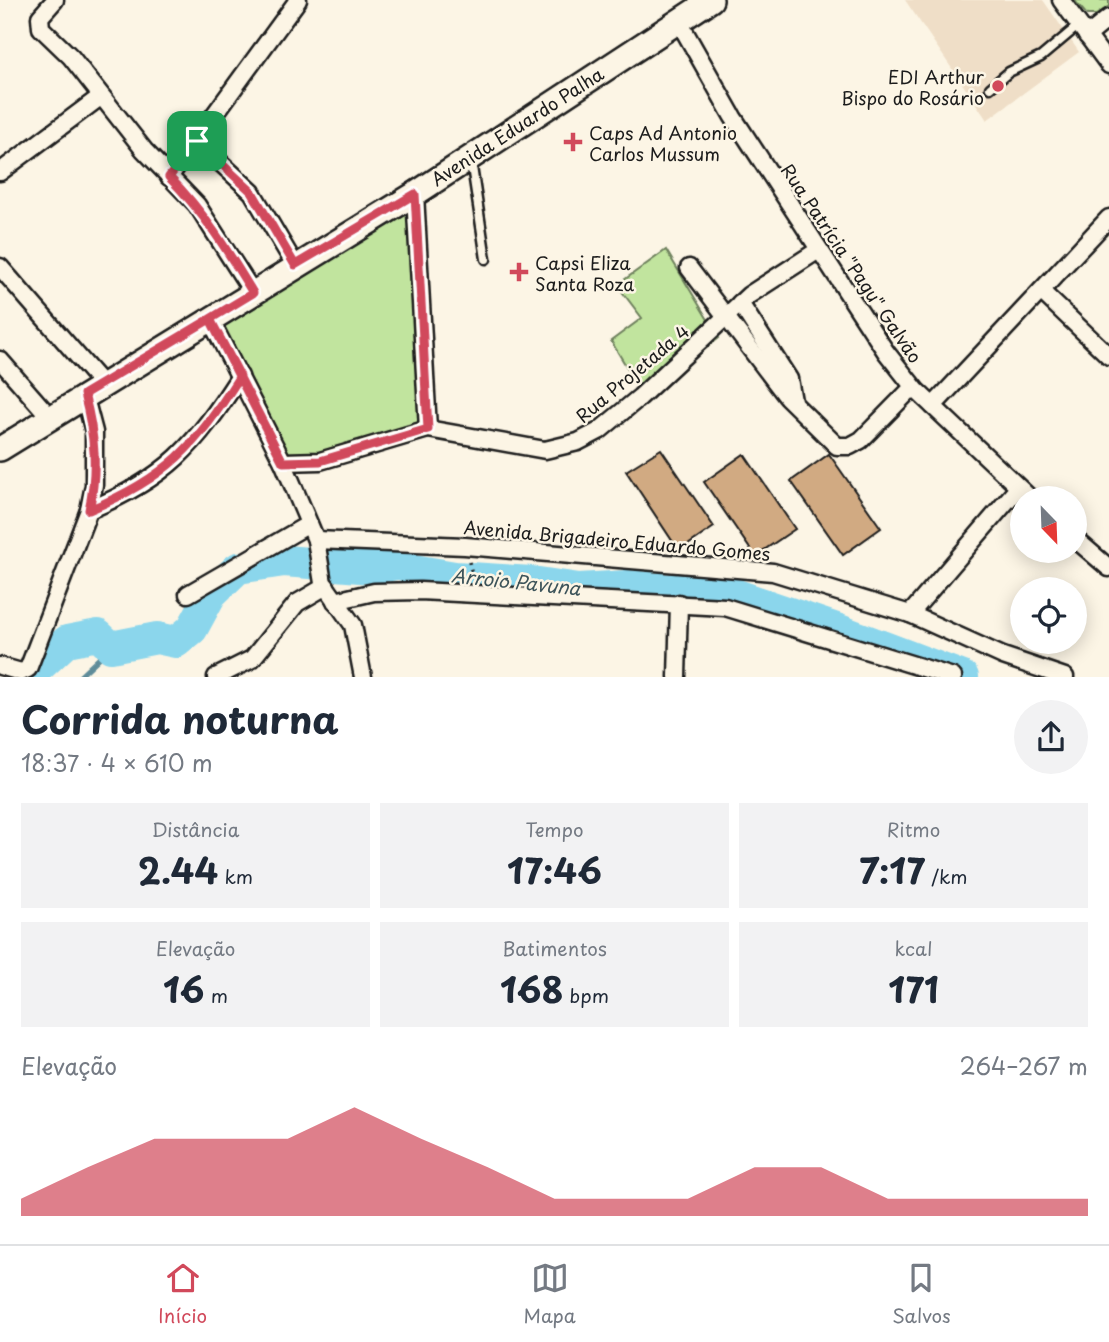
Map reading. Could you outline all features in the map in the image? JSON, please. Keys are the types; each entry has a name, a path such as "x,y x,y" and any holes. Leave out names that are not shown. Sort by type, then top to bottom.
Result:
{"street":[{"path":"55,0 40,17 41,27 71,57 100,97 169,177 197,205 218,233 253,293"},
{"path":"169,177 298,0"},
{"name":"Avenida Eduardo Palha","path":"0,449 49,416 415,194 711,0"},
{"path":"1061,0 1109,65"},
{"path":"1083,30 1109,19"},
{"name":"Rua Patrícia \"Pagu\" Galvão","path":"678,20 733,117 817,251 913,387 1017,486"},
{"path":"0,172 100,97"},
{"path":"197,141 252,192 295,265"},
{"path":"415,194 428,429"},
{"path":"933,406 1109,218"},
{"name":"Rua Projetada 4","path":"283,462 320,461 428,429 545,450 578,442 599,431 640,397 740,303 817,251"},
{"path":"0,267 93,389 96,456 89,510 28,668 21,673 0,666"},
{"path":"689,268 793,402 837,446 850,446 860,440 913,387"},
{"path":"1041,292 1109,356"},
{"path":"740,303 789,379 793,402"},
{"path":"210,319 283,462 317,546 325,584 353,625 363,677"},
{"path":"0,360 49,416"},
{"path":"89,510 134,489 175,462 213,419 240,376"},
{"path":"910,614 1010,508"},
{"path":"188,594 309,524"},
{"name":"Avenida Brigadeiro Eduardo Gomes","path":"317,546 465,546 723,565 773,572 910,614 993,652 1065,677"},
{"path":"1087,549 1109,568"},
{"path":"216,677 252,659 297,603 325,584"},
{"path":"335,601 374,592 421,591 679,603 749,613 953,677"},
{"path":"677,677 679,603"}],"lane":[{"path":"990,88 1009,72 1083,30"},
{"path":"471,157 486,259"}],"path":[{"path":"467,554 475,586"}],"shaded area":[{"name":"EDI Arthur Bispo do Rosário","path":"905,0 1043,0 1079,52 987,120"}],"green space":[{"path":"1074,0 1109,0 1109,6 1096,15 1087,15"},
{"path":"409,206 428,429 290,474 218,322"},
{"path":"666,250 719,338 645,397 611,341 642,318 617,285"}],"building":[{"path":"661,449 714,527 679,551 626,471"},
{"path":"744,454 795,529 755,556 704,482"},
{"path":"829,454 881,528 843,555 791,481"}],"waterway":[{"name":"Arroio Pavuna","path":"28,677 67,641 98,635 111,647 157,638 176,642 192,629 211,594 238,568 284,561 373,568 402,563 413,570 455,577 532,582 579,589 628,586 672,590 719,589 839,630 963,677"},
{"path":"79,677 111,647"}],"place":[{"name":"EDI Arthur Bispo do Rosário","path":"998,86"},
{"name":"Caps Ad Antonio Carlos Mussum","path":"573,142"},
{"name":"Capsi Eliza Santa Roza","path":"519,272"}],"route":[{"path":"197,141 169,177 197,205 218,233 253,293 210,319 240,376 213,419 175,462 155,478 89,510 96,456 94,432 84,394 210,319 240,376 283,462 298,464 320,461 428,429 415,194 295,265 252,192 197,141"}]}
